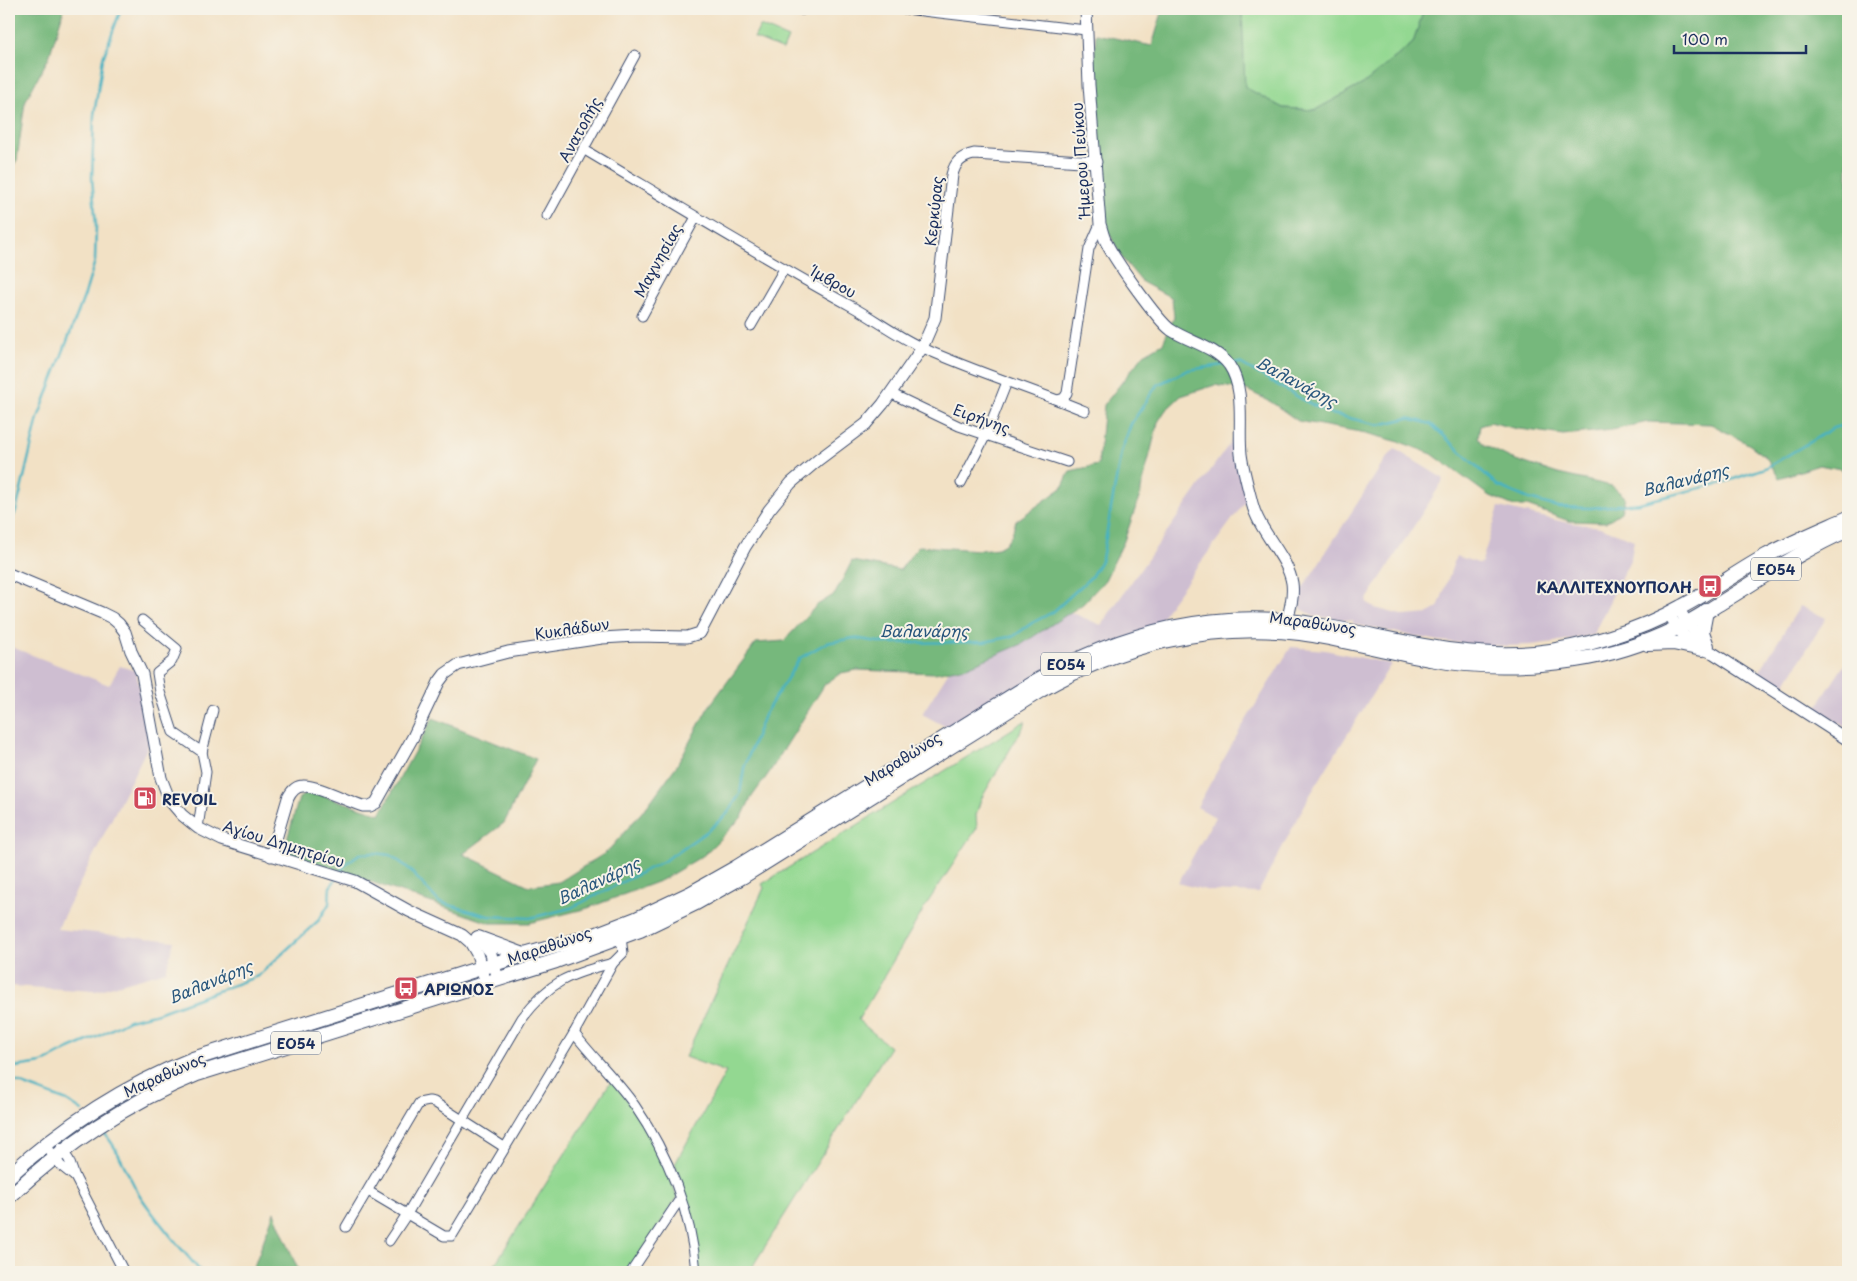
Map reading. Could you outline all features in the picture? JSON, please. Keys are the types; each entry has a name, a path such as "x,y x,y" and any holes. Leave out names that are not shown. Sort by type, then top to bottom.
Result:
{"main road":[{"name":"Μαραθώνος","path":"9,1176 50,1141 98,1107 148,1079 193,1059 608,930 691,893 737,867 1036,680 1106,646 1143,634 1186,625 1236,620 1287,621 1318,625 1434,649 1470,653 1534,653 1574,646 1615,634 1674,611 1766,556 1848,518"},
{"name":"Μαραθώνος","path":"9,1197 59,1154 111,1117 163,1089 197,1074 556,961 621,937 696,903 742,877 1055,682 1109,656 1146,645 1206,633 1276,631 1316,636 1432,660 1498,665 1595,657 1635,644 1682,625 1811,548 1848,530"},
{"path":"1635,644 1670,643 1707,649 1702,632 1706,611"},
{"path":"478,938 524,955"}],"street":[{"path":"905,9 1086,30"},
{"name":"Ήμερου Πεύκου","path":"1086,9 1100,224 1106,242 1160,320 1178,334 1212,350 1222,358 1232,371 1239,395 1242,460 1252,504 1258,521 1286,567 1291,579 1293,591 1287,621"},
{"name":"Ανατολής","path":"547,216 635,55"},
{"name":"Ίμβρου","path":"583,149 784,269 922,348 1085,412"},
{"name":"Κερκύρας","path":"890,393 922,348 935,318 952,175 958,160 974,154 1096,162"},
{"name":"Μαγνησίας","path":"642,316 696,217"},
{"path":"1058,400 1064,398 1068,393 1089,248 1100,224"},
{"path":"751,326 784,269"},
{"path":"961,483 986,435 1007,382"},
{"name":"Ειρήνης","path":"890,393 935,416 1067,462"},
{"name":"Κυκλάδων","path":"271,856 288,798 298,787 312,787 363,806 370,806 376,803 413,737 439,682 445,674 458,665 508,652 593,640 636,636 687,637 700,633 745,547 768,510 791,483 866,424 890,393"},
{"name":"Αγίου Δημητρίου","path":"9,574 108,615 122,628 142,674 161,778 166,793 175,807 198,828 222,840 350,879 409,911 458,932 478,938 489,951 488,966 492,981"},
{"path":"1674,611 1689,641 1707,649 1848,740"},
{"path":"142,620 177,649 172,661 157,674 160,692 173,732 202,752"},
{"path":"198,828 206,772 202,752 213,710"},
{"name":"Αγίου Δημητρίου","path":"458,932 466,937 488,966"},
{"path":"368,1191 444,1236 452,1236 574,1033 613,963 623,952 621,937"},
{"path":"390,1241 522,1018 536,1000 547,989 565,978 613,963"},
{"path":"574,1033 639,1113 667,1161 689,1223 696,1272"},
{"path":"346,1227 419,1103 429,1100 434,1102 504,1147"},
{"path":"50,1141 59,1154 69,1160 75,1177 124,1272"},
{"path":"631,1272 680,1199"}],"shaded area":[{"path":"1237,433 1248,498 1171,603 1156,627 952,730 922,714 949,671 967,667 1022,644 1070,612 1101,625"},
{"path":"1395,449 1444,479 1366,601 1368,604 1375,608 1405,616 1428,614 1438,608 1456,556 1481,564 1499,507 1564,522 1600,527 1634,540 1631,558 1593,635 1531,645 1504,646 1439,641 1353,624 1353,621 1315,616 1301,609 1299,594 1385,460"},
{"path":"1800,606 1826,618 1783,688 1759,674"},
{"path":"9,646 109,685 120,666 136,671 150,742 57,929 174,941 166,971 96,991 9,986"},
{"path":"1291,647 1325,650 1391,664 1310,795 1258,893 1210,891 1178,883 1215,817 1197,807 1240,730"},
{"path":"1848,659 1848,729 1816,708"}],"green space":[{"path":"9,9 64,9 49,57 25,102 17,160 9,172"},
{"path":"1163,9 1242,9 1245,87 1283,108 1315,110 1363,84 1413,43 1424,9 1848,9 1848,480 1841,469 1819,465 1779,478 1766,457 1750,445 1711,424 1648,422 1612,430 1563,435 1513,428 1490,422 1480,426 1478,437 1484,445 1510,458 1558,474 1612,486 1625,497 1621,512 1606,522 1569,521 1527,506 1514,506 1488,495 1432,454 1403,443 1366,433 1298,421 1271,402 1247,390 1215,385 1181,396 1165,411 1158,422 1139,498 1124,541 1105,580 1083,604 1022,644 967,667 935,673 857,670 841,673 825,684 751,798 742,817 704,855 662,880 588,908 529,923 490,923 283,853 299,798 307,793 318,794 380,814 433,718 536,759 504,823 463,854 529,886 559,882 607,852 648,805 677,765 708,708 756,643 784,641 817,605 835,594 852,561 900,570 918,546 980,550 998,548 1005,544 1012,534 1016,521 1062,488 1070,471 1098,465 1104,405 1144,354 1163,343 1174,317 1172,298 1142,282 1122,258 1106,227 1092,86 1096,34 1152,46"},
{"path":"1242,9 1424,9 1413,43 1363,84 1315,110 1283,108 1244,87"},
{"path":"760,26 788,38 783,50 754,38"},
{"path":"1025,721 981,799 976,815 977,828 928,902 858,1020 890,1047 749,1272 699,1272 683,1191 675,1164 726,1072 685,1057 764,888 762,884"},
{"path":"611,1081 631,1104 665,1162 677,1198 628,1272 490,1272"},
{"path":"274,1212 299,1272 252,1272"}],"waterway":[{"path":"9,526 16,511 38,418 85,294 95,261 96,225 92,178 94,115 103,58 121,9"},
{"name":"Βαλανάρης","path":"1231,364 1240,363 1305,401 1332,414 1379,425 1408,418 1431,424 1498,486 1529,499 1558,507 1590,508 1639,503 1725,482 1768,467 1833,428 1848,424"},
{"name":"Βαλανάρης","path":"340,872 347,863 359,854 390,855 407,867 439,902 488,916 530,918 571,908 664,861 709,830 727,814 740,794 744,768 764,715 800,658 826,643 854,638 884,643 984,642 1014,636 1032,623 1053,612 1091,577 1102,559 1121,452 1131,424 1157,385 1188,370 1223,365"},
{"name":"Βαλανάρης","path":"9,1068 42,1063 129,1020 158,1013 258,976 319,920 329,904 330,887 336,879"},
{"path":"9,1079 67,1101 82,1111"},
{"path":"102,1131 113,1145 134,1186 146,1204 201,1272"}],"place":[{"name":"ΚΑΛΛΙΤΕΧΝΟΥΠΟΛΗ","path":"1710,586"},
{"name":"REVOIL","path":"145,798"},
{"name":"ΑΡΙΩΝΟΣ","path":"406,988"}]}
